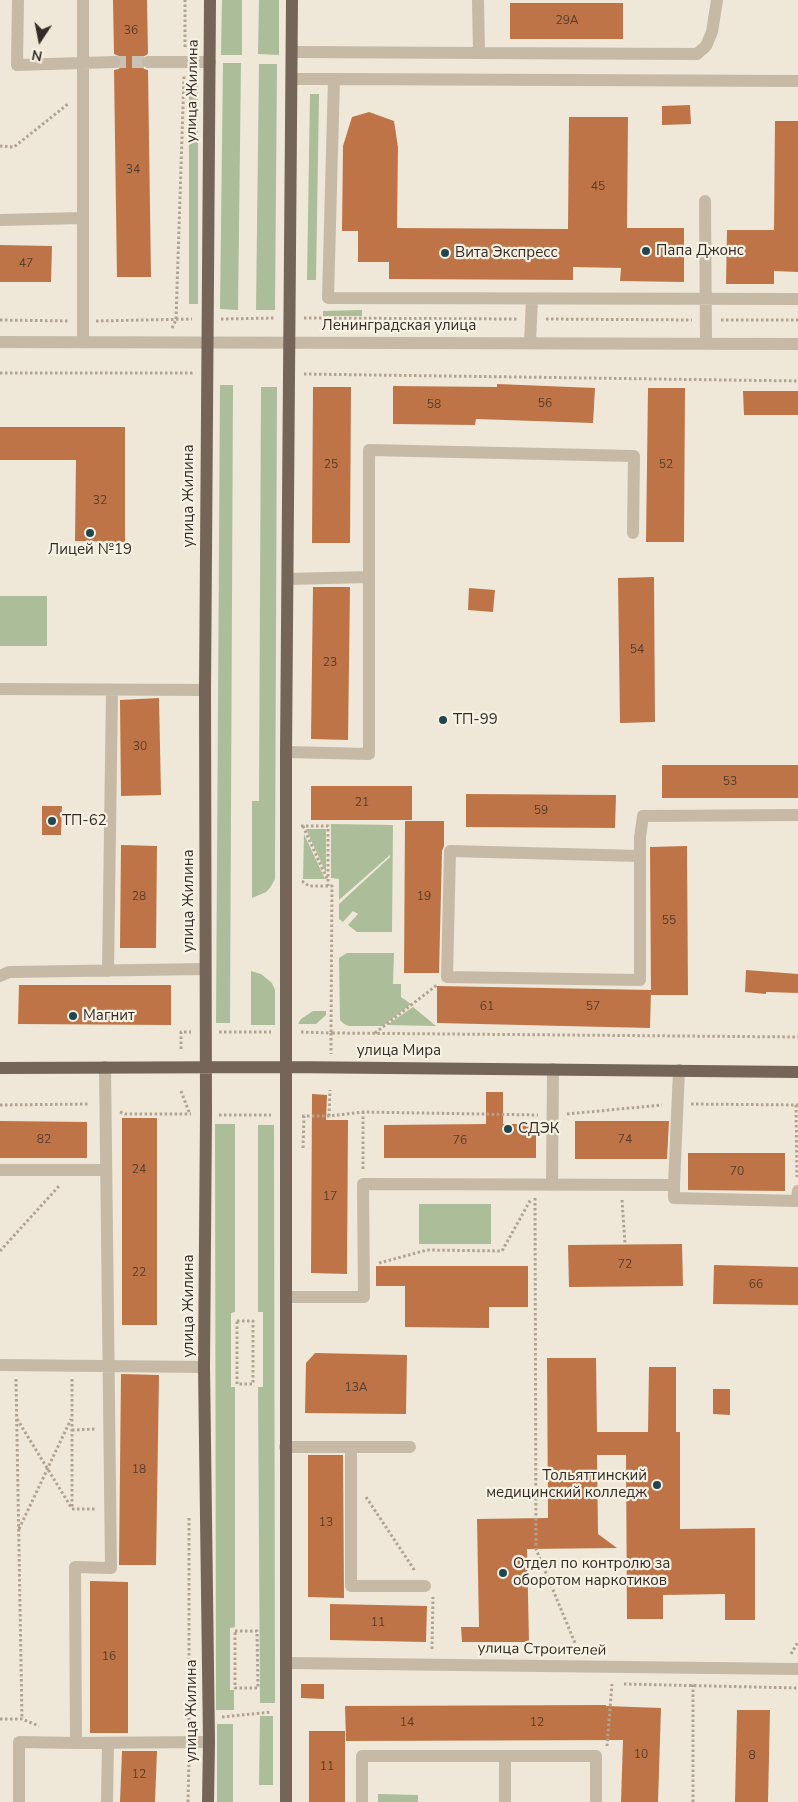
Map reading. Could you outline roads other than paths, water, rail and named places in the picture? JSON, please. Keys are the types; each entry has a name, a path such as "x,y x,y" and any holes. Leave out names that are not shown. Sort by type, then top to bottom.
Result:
{"main road":[{"name":"улица Жилина","path":"208,1802 209,1742 204,1367 206,1114 204,690 210,0"},
{"path":"286,1802 286,752 292,0"},
{"name":"улица Мира","path":"0,1068 205,1066 798,1072"}],"street":[{"path":"18,0 17,65 114,62"},
{"path":"82,342 83,0"},
{"path":"478,0 478,53"},
{"path":"292,52 697,54 706,46 712,32 717,0"},
{"path":"148,62 210,62"},
{"path":"292,79 798,80"},
{"path":"334,79 328,298 532,300 798,299"},
{"path":"704,201 706,343"},
{"path":"0,220 82,218"},
{"path":"530,342 532,300"},
{"name":"Ленинградская улица","path":"0,342 798,344"},
{"path":"286,752 369,754 369,450 634,456 633,533"},
{"path":"288,579 369,577"},
{"path":"0,689 204,690"},
{"path":"108,970 112,690"},
{"path":"640,856 450,851 447,977 640,980 640,856 640,838 643,816 798,815"},
{"path":"0,976 9,972 205,968"},
{"path":"76,1743 75,1567 111,1568 104,1067"},
{"path":"552,1185 553,1069"},
{"path":"679,1070 674,1198 797,1201 798,1191"},
{"path":"0,1170 106,1170"},
{"path":"286,1297 364,1297 363,1184 674,1185"},
{"path":"0,1366 204,1367"},
{"path":"351,1446 351,1586 426,1586"},
{"path":"285,1447 410,1447"},
{"name":"улица Строителей","path":"286,1663 798,1669"},
{"path":"19,1802 19,1742 209,1742"},
{"path":"107,1802 108,1742"},
{"path":"362,1802 362,1756 596,1756 596,1802"},
{"path":"505,1756 505,1802"}],"tunnel":[{"path":"114,62 148,62"}],"place":[{"name":"Папа Джонс","path":"646,251"},
{"name":"Вита Экспресс","path":"445,253"},
{"name":"Лицей №19","path":"90,533"},
{"name":"ТП-99","path":"443,720"},
{"name":"ТП-62","path":"52,821"},
{"name":"Магнит","path":"73,1016"},
{"name":"СДЭК","path":"508,1129"},
{"name":"Тольяттинский медицинский колледж","path":"657,1485"},
{"name":"Отдел по контролю за оборотом наркотиков","path":"503,1573"}]}
